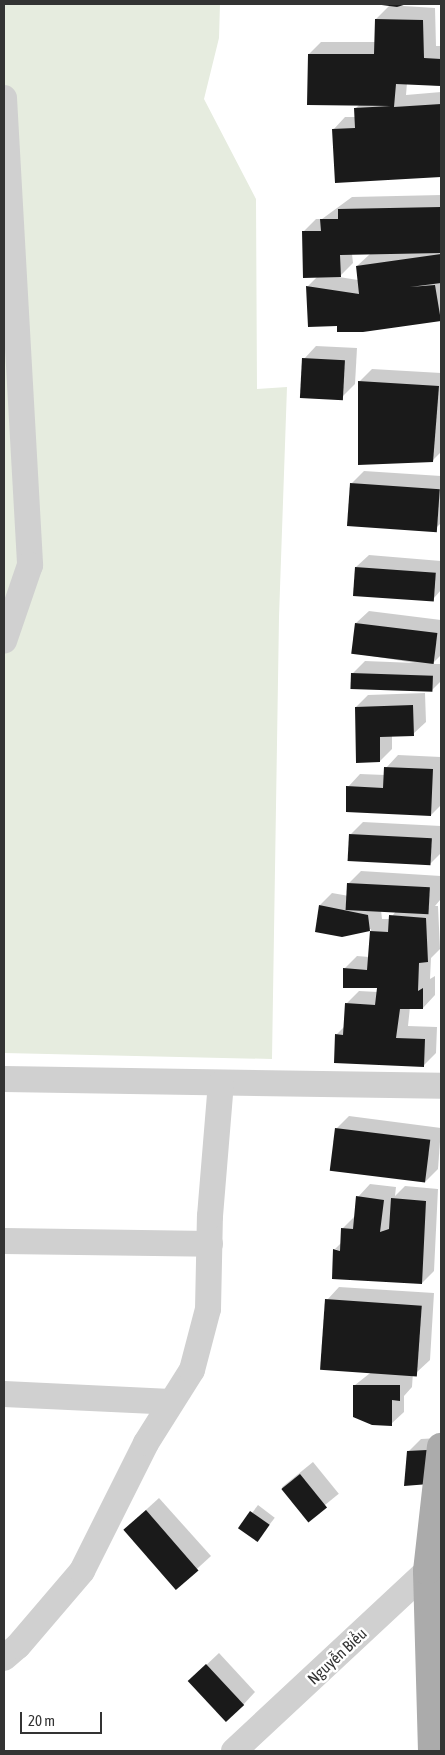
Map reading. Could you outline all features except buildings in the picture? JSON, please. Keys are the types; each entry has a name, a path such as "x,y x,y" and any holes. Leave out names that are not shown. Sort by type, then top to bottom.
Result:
{"main road":[{"path":"432,1751 434,1567 441,1447"}],"street":[{"path":"4,98 30,565 4,641"},
{"path":"4,1079 441,1086"},
{"path":"4,1658 18,1646 82,1571 146,1442 192,1370 208,1309 210,1244 221,1083"},
{"path":"4,1241 210,1244"},
{"path":"4,1394 171,1402"},
{"name":"Nguyễn Biểu","path":"234,1751 434,1567"}],"shaded area":[{"path":"4,4 220,4 219,38 204,99 256,199 257,389 287,387 279,617 272,1059 4,1053"}]}
